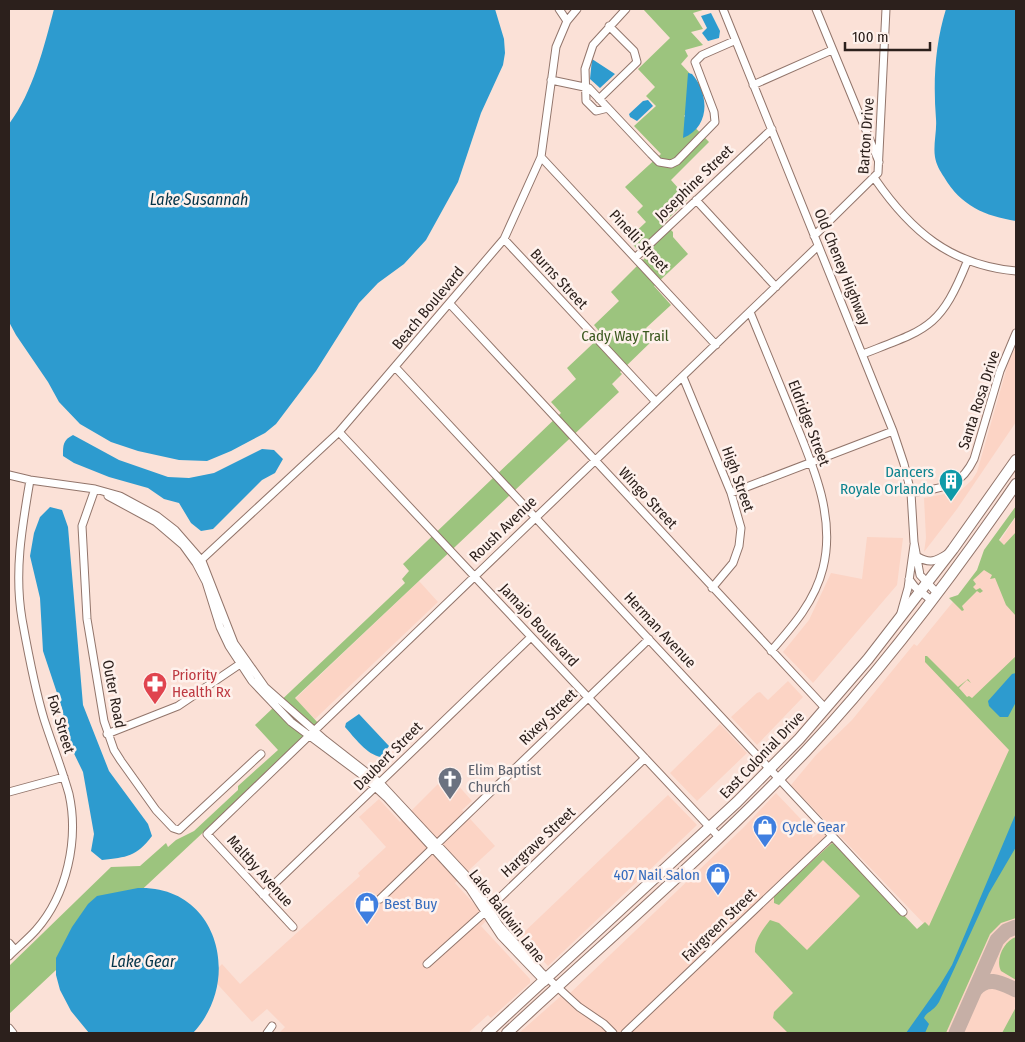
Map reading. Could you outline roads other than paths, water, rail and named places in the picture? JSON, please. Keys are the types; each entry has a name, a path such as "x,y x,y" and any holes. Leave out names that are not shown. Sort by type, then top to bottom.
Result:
{"highway":[{"name":"East Colonial Drive","path":"487,1033 710,827 771,768 826,709 953,549 1016,460"},
{"name":"East Colonial Drive","path":"507,1033 779,779 850,702 934,596 1016,484"}],"street":[{"path":"559,9 567,21"},
{"name":"Beach Boulevard","path":"199,562 340,432 504,239 541,157 556,47 567,21 577,9"},
{"path":"608,108 601,111 592,108 584,97 585,69 592,45 626,9"},
{"name":"Old Cheney Highway","path":"722,9 863,354 904,464 911,493 914,542 909,579 899,619"},
{"path":"816,9 880,165"},
{"name":"Barton Drive","path":"886,9 880,165 875,179 904,216 924,235 944,250 967,262 994,269 1016,271"},
{"path":"600,99 637,62 634,52 609,26"},
{"path":"552,80 585,86 600,99 659,162 671,164 677,161 715,122 714,112 695,62 702,55 734,41"},
{"path":"753,85 832,50"},
{"name":"Josephine Street","path":"635,258 772,129"},
{"name":"Pinelli Street","path":"541,157 716,345"},
{"path":"814,236 875,179"},
{"path":"696,200 776,287"},
{"name":"Burns Street","path":"504,239 656,402"},
{"name":"Roush Avenue","path":"207,834 818,246"},
{"path":"863,354 917,333 930,324 954,295 967,262"},
{"name":"Wingo Street","path":"450,304 826,709"},
{"name":"Eldridge Street","path":"750,312 811,463 825,510 826,540 824,568 812,599 796,623 771,651"},
{"name":"Santa Rosa Drive","path":"911,493 953,484 962,480 968,472 974,459 1000,372 1016,333"},
{"name":"Herman Avenue","path":"396,368 771,768 779,779 903,912"},
{"name":"High Street","path":"683,377 731,493 741,528 739,546 733,563 712,588"},
{"path":"731,493 893,431"},
{"name":"Jamajo Boulevard","path":"340,432 719,837"},
{"name":"Lake Baldwin Lane","path":"9,474 30,480 95,489 156,522 183,545 199,562 220,627 266,698 308,736 378,785"},
{"name":"Fox Street","path":"9,956 36,930 50,909 63,882 72,846 72,815 64,777 35,682 22,619 18,579 22,526 30,480"},
{"name":"Outer Road","path":"95,489 84,518 88,628 108,734 121,761 156,810 176,830 183,828 261,754"},
{"name":"Old Cheney Highway","path":"914,542 923,588"},
{"path":"918,557 925,561 935,561 953,549"},
{"path":"9,581 18,579"},
{"path":"909,579 934,596"},
{"name":"Daubert Street","path":"263,894 531,637"},
{"name":"Rixey Street","path":"380,900 649,639"},
{"path":"108,734 178,706 243,663"},
{"name":"Lake Baldwin Lane","path":"243,663 265,687 378,785 435,846 475,885 487,910 545,980 613,1033"},
{"name":"Hargrave Street","path":"427,964 487,910 646,758"},
{"path":"9,792 64,777"},
{"name":"Maltby Avenue","path":"207,834 293,927"},
{"name":"Fairgreen Street","path":"625,1033 832,836"},
{"path":"626,905 635,914"},
{"path":"9,943 15,950"},
{"path":"267,1033 272,1026"},
{"path":"9,1028 13,1033"}],"water":[{"name":"Lake Susannah","path":"54,9 495,9 504,39 505,53 503,65 481,113 458,182 426,240 404,264 378,283 359,303 316,371 276,424 265,433 207,461 179,460 138,451 111,442 80,424 59,402 9,322 9,124 31,84 42,54"},
{"path":"946,9 1016,9 1016,221 984,213 966,202 951,187 936,162 934,148 936,63 939,36"},
{"path":"711,13 720,31 719,38 708,41 702,33 707,28 701,16"},
{"path":"592,59 615,74 600,88 590,79"},
{"path":"688,73 692,74 702,91 704,109 703,118 699,126 683,138"},
{"path":"648,100 653,106 637,121 630,117 629,114 643,101"},
{"path":"73,435 119,460 168,477 189,478 214,473 262,449 274,450 283,459 275,473 262,480 213,529 201,531 191,523 179,503 164,499 148,488 109,477 74,463 63,456 64,443"},
{"path":"50,507 62,510 68,527 83,705 109,771 148,824 152,836 136,852 125,857 102,860 91,851 94,834 83,772 65,735 63,711 43,651 40,598 30,556 34,533 40,517"},
{"path":"1016,673 1016,702 1008,717 1000,717 989,706 988,701 1012,674"},
{"path":"359,714 389,746 381,757 366,749 345,727 346,723"},
{"path":"1016,813 1016,847 989,893 939,1002 924,1018 929,1024 925,1033 906,1033 952,965"},
{"name":"Lake Gear","path":"138,888 165,891 187,902 204,919 214,939 219,963 217,988 208,1011 193,1033 89,1033 71,1011 60,990 56,975 56,958 72,927 88,904 97,896"}],"place":[{"name":"Dancers Royale Orlando","path":"951,502"},
{"name":"Priority Health Rx","path":"155,705"},
{"name":"Elim Baptist Church","path":"450,800"},
{"name":"Cycle Gear","path":"765,848"},
{"name":"407 Nail Salon","path":"718,896"},
{"name":"Best Buy","path":"367,925"}],"park label":[{"name":"Cady Way Trail","path":"625,336"}]}
